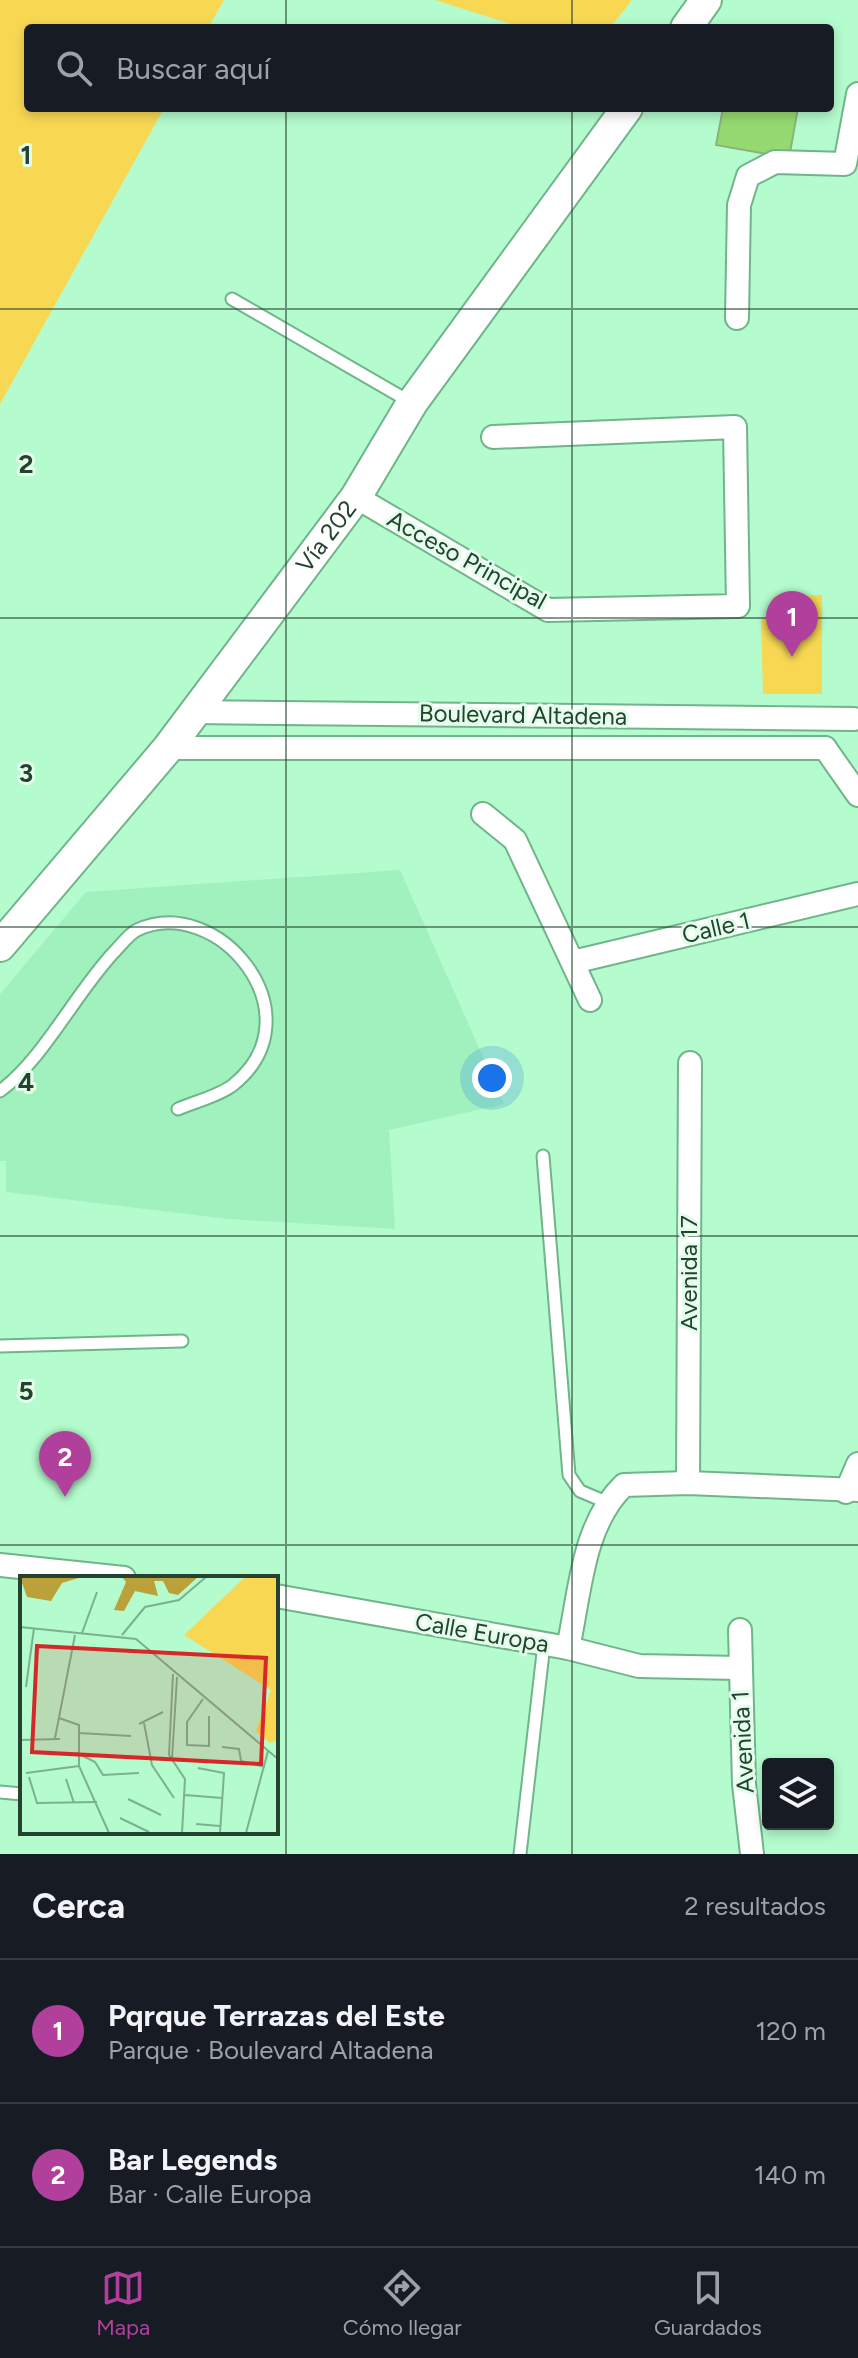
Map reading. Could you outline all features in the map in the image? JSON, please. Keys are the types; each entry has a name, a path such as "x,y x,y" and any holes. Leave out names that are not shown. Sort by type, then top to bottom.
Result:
{"main road":[{"path":"689,24 706,0"},
{"name":"Vía 202","path":"0,946 168,748 356,497 412,403 624,112"}],"street":[{"path":"737,318 739,205 748,176 775,162 845,164 858,94"},
{"name":"Acceso Principal","path":"356,497 548,610 738,606 735,427 493,437"},
{"name":"Boulevard Altadena","path":"192,712 856,717"},
{"path":"370,714 370,748"},
{"path":"594,716 594,748"},
{"path":"856,717 825,748 858,795"},
{"name":"Boulevard Altadena","path":"168,748 825,748"},
{"path":"483,814 515,840 590,1000"},
{"name":"Calle 1","path":"573,962 858,894"},
{"name":"Avenida 17","path":"688,1483 690,1063"},
{"path":"606,1502 624,1485 688,1483 852,1491 858,1464"},
{"name":"Calle Europa","path":"278,1596 568,1648 595,1525 606,1502"},
{"path":"0,1565 105,1576"},
{"name":"Avenida 1","path":"740,1630 744,1784 752,1854"},
{"path":"568,1648 639,1666 739,1668"}],"lane":[{"path":"232,299 412,403"},
{"path":"0,1091 18,1076 94,973 124,941 135,931 165,921 192,926 226,945 251,968 268,1002 264,1048 233,1086 178,1109"},
{"path":"543,1156 569,1475 580,1491 606,1502"},
{"path":"0,1346 182,1341"},
{"path":"520,1854 544,1644"},
{"path":"0,1792 20,1794"}],"shaded area":[{"path":"0,0 224,0 210,24 24,24 24,112 162,112 0,404"},
{"path":"435,0 632,0 613,24 510,24"},
{"path":"822,595 822,694 763,694 761,619 774,618 774,596"},
{"path":"400,870 504,1104 389,1130 395,1229 228,1219 6,1192 6,1161 0,1161 0,994 86,892"}],"building":[{"path":"722,112 797,112 789,158 716,145"}],"place":[{"name":"Pqrque Terrazas del Este","path":"792,657"},
{"name":"Bar Legends","path":"65,1497"}]}
